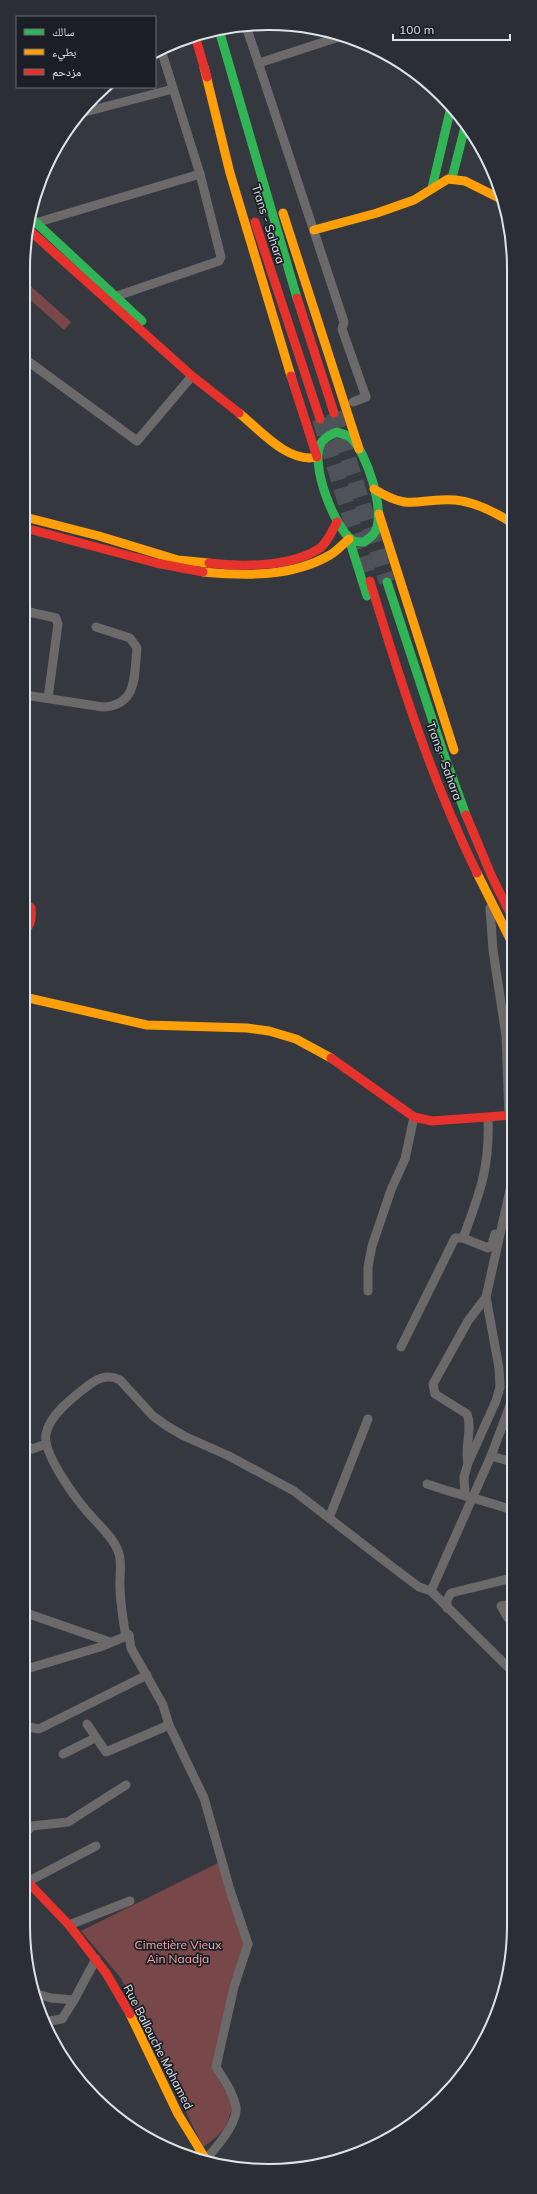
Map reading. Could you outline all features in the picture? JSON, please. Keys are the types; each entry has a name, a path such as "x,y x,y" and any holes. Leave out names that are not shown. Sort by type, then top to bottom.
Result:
{"main road":[{"name":"Trans - Sahara","path":"220,35 234,85 334,413"},
{"name":"Trans - Sahara","path":"197,41 320,419"},
{"path":"204,67 232,180 317,457 328,499 337,522 349,539 405,718 425,748"},
{"path":"234,85 283,214 359,449 374,489 379,514 454,749 456,785"},
{"path":"432,188 450,113"},
{"path":"452,178 464,131"},
{"path":"314,230 412,201 440,181 452,178 466,182 496,197"},
{"path":"35,224 116,296 196,371 211,389"},
{"path":"33,233 192,376 211,389 282,448 299,457 309,459 317,457"},
{"path":"317,457 323,440 337,432 349,436 359,449"},
{"path":"374,489 404,504 446,500 462,501 499,514 507,520"},
{"path":"349,539 356,542 364,542 371,538 378,527 379,514"},
{"path":"30,519 100,536 178,560 224,565 268,564 303,557 322,547 337,522"},
{"path":"30,529 156,563 203,572 227,574 270,573 296,569 331,554 341,548 349,539"},
{"name":"Trans - Sahara","path":"370,581 425,748 454,824 507,933"},
{"name":"Trans - Sahara","path":"387,582 456,785 490,872 507,907"},
{"path":"30,907 32,919 30,925"},
{"path":"30,998 146,1025 247,1028 296,1039 316,1048 339,1063 378,1093 414,1117 432,1121 507,1116"},
{"name":"Rue Ballouche Mohamed","path":"30,1883 69,1925 96,1959 124,2002 178,2114 204,2155"}],"street":[{"path":"248,31 344,322 342,329 366,397 353,402"},
{"path":"259,63 333,39"},
{"path":"106,299 219,261 221,257 200,174 163,55"},
{"path":"89,111 173,88"},
{"path":"35,221 200,174"},
{"path":"30,363 137,441 192,376"},
{"path":"30,612 56,618 58,624 48,698"},
{"path":"30,696 103,707 115,706 124,702 132,685 137,648 130,638 96,628"},
{"path":"490,901 493,950 507,1052"},
{"path":"368,1291 368,1267 372,1246 390,1190 405,1159 414,1117"},
{"path":"463,1238 481,1191 486,1169 490,1146 488,1118"},
{"path":"401,1347 455,1238 463,1238 486,1248 490,1247 507,1198"},
{"path":"469,1496 464,1477 468,1463 496,1401 500,1387 499,1368 486,1297 507,1201"},
{"path":"468,1463 466,1453 469,1419 467,1414 435,1394 433,1384 468,1321 486,1297"},
{"path":"208,2156 217,2147 230,2126 236,2109 232,2093 216,2067 234,1987 248,1944 230,1890 204,1798 169,1725 163,1705 131,1648 129,1635 125,1632 120,1587 121,1559 118,1549 80,1503 59,1471 46,1444 46,1433 49,1426 77,1394 96,1379 114,1377 120,1380 153,1416 167,1426 184,1436 229,1456 294,1491 401,1574 419,1587 431,1591 507,1666"},
{"path":"431,1591 469,1496 491,1456 507,1413"},
{"path":"329,1518 368,1419"},
{"path":"30,1448 32,1449 46,1444"},
{"path":"491,1456 507,1461"},
{"path":"427,1484 457,1495 469,1496 507,1508"},
{"path":"447,1608 447,1600 451,1593 507,1579"},
{"path":"507,1605 501,1606 507,1616"},
{"path":"30,1614 110,1642"},
{"path":"30,1668 129,1635"},
{"path":"30,1727 39,1729 146,1675"},
{"path":"87,1724 104,1751 108,1752 169,1725"},
{"path":"63,1754 95,1738"},
{"path":"30,1828 32,1826 68,1822 126,1785"},
{"path":"30,1877 96,1846"},
{"path":"69,1925 130,1901"},
{"path":"50,2021 62,2019 96,1959"},
{"path":"41,1995 51,1998 74,2000"}],"green space":[{"path":"30,285 71,322 64,330 30,299"},
{"name":"Cimetière Vieux Ain Naadja","path":"220,1862 245,1946 212,2068 233,2105 223,2130 203,2147 121,1978 81,1931"}],"tunnel":[{"path":"334,413 387,582"},
{"path":"320,419 369,578"}],"traffic: fast":[{"path":"221,35 297,298"},
{"path":"432,188 450,113"},
{"path":"452,178 464,131"},
{"path":"35,222 142,321"},
{"path":"337,432 350,437 357,446 369,469 373,483 378,511 378,523 375,532 364,542 353,541 345,533 338,523 321,481 318,455 320,445 325,439 337,432"},
{"path":"349,539 367,596"},
{"path":"387,582 443,752 466,815"}],"traffic: slow":[{"path":"204,67 230,173 291,376"},
{"path":"314,230 377,213 414,200 448,179 465,181 495,196"},
{"path":"283,213 359,449"},
{"path":"239,413 265,436 285,450 306,458 317,457"},
{"path":"374,489 387,496 406,502 431,500 463,501 492,511 507,520"},
{"path":"379,514 454,750"},
{"path":"30,518 99,536 178,560 209,563"},
{"path":"203,572 252,574 300,568 330,555 349,539"},
{"path":"477,873 507,933"},
{"path":"30,998 147,1025 247,1028 269,1031 296,1039 331,1058"},
{"path":"130,2014 178,2114 203,2155"}],"traffic: jam":[{"path":"197,41 207,77"},
{"path":"255,222 320,419"},
{"path":"33,233 192,376 239,413"},
{"path":"297,298 334,413"},
{"path":"291,376 317,457"},
{"path":"209,563 251,565 295,559 309,554 323,546 337,522"},
{"path":"30,529 156,563 203,572"},
{"path":"370,581 405,692 431,765 460,838 477,873"},
{"path":"466,815 492,877 507,907"},
{"path":"30,907 30,921"},
{"path":"331,1058 414,1117 432,1121 507,1115"},
{"path":"30,1884 69,1925 106,1973 130,2014"}]}
